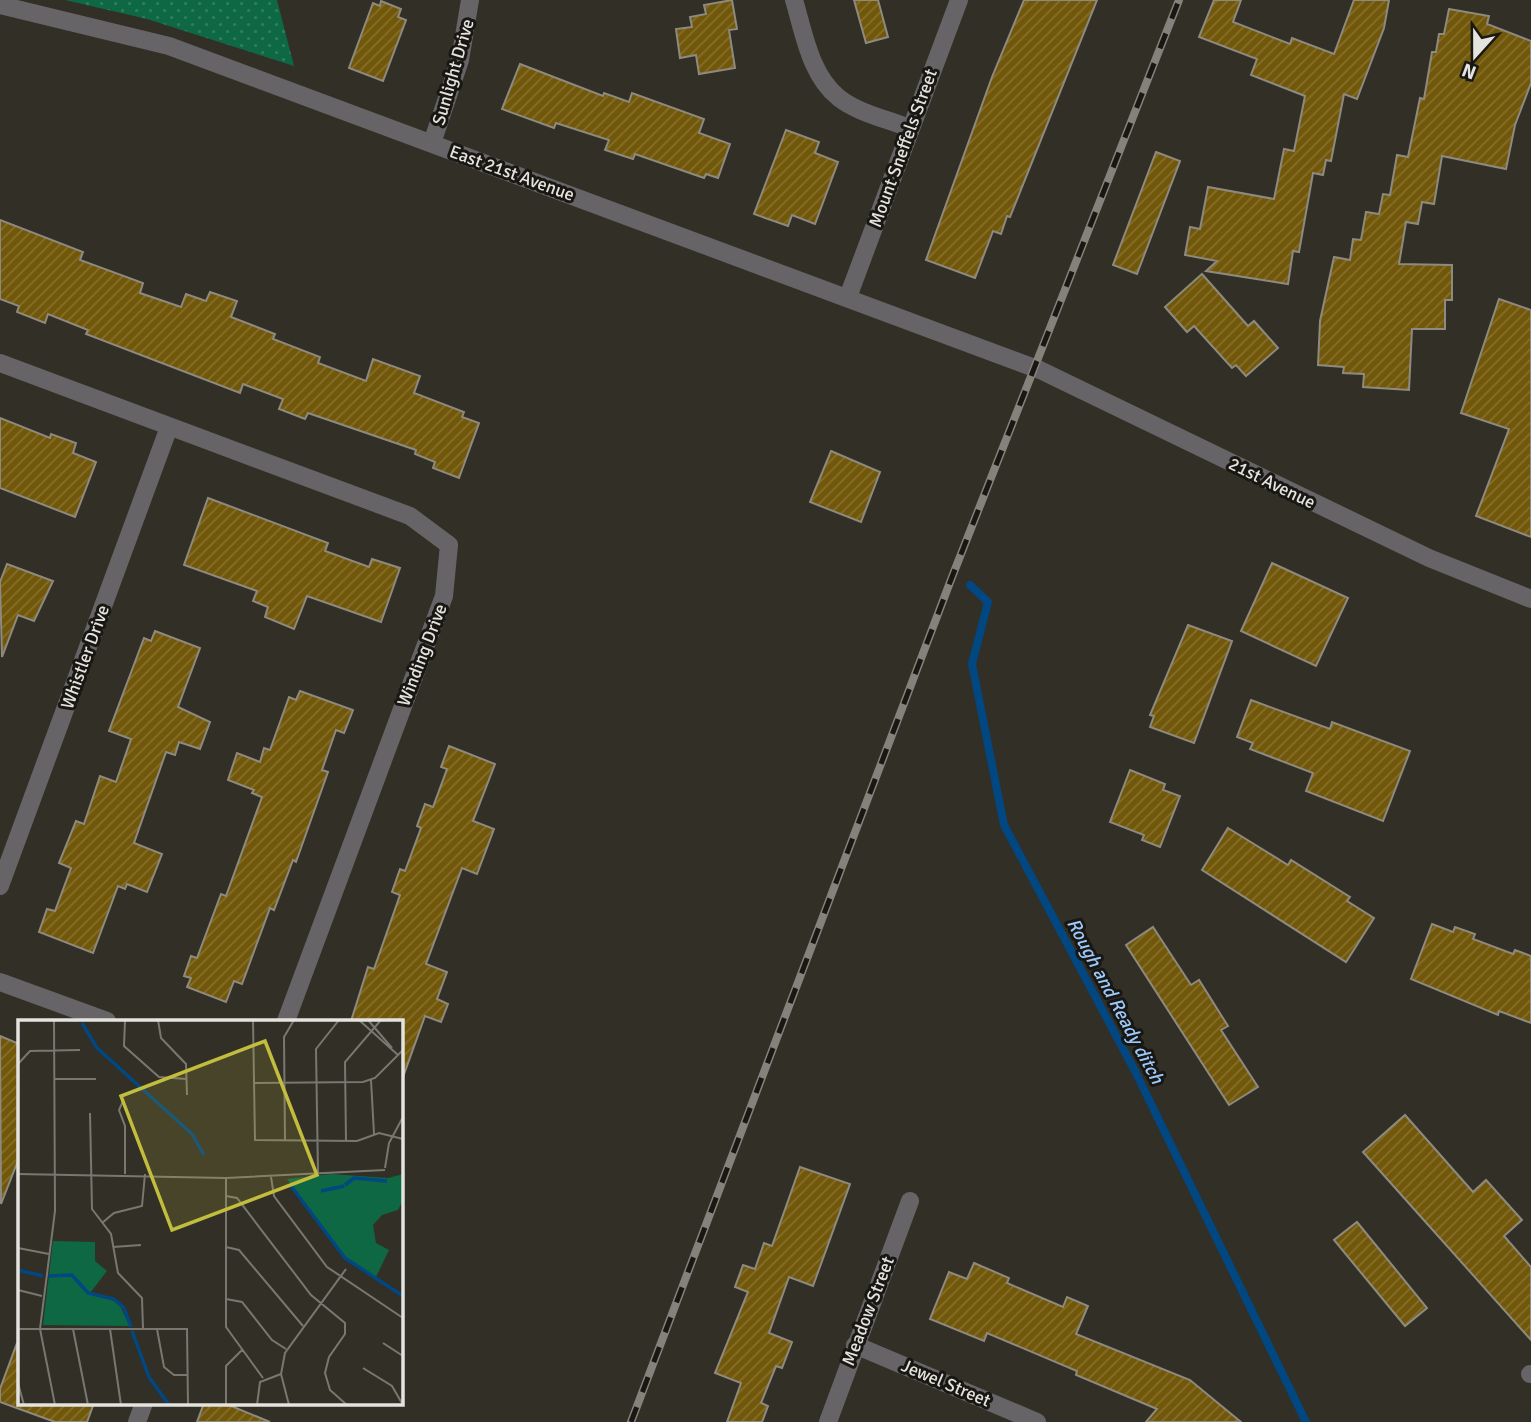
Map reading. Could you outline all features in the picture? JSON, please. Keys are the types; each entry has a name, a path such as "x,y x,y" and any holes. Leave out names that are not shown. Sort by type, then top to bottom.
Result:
{"street":[{"name":"Sunlight Drive","path":"432,143 460,60 470,0"},
{"path":"794,0 816,70 838,98 856,108 909,128"},
{"name":"Mount Sneffels Street","path":"848,297 959,0"},
{"name":"East 21st Avenue","path":"0,5 169,46 1017,361"},
{"name":"21st Avenue","path":"1017,361 1429,558 1531,598"},
{"name":"Winding Drive","path":"0,363 410,516 449,545 444,596 286,1020"},
{"name":"Whistler Drive","path":"0,886 169,427"},
{"path":"0,982 104,1020"},
{"name":"Meadow Street","path":"828,1422 910,1201"},
{"name":"Jewel Street","path":"855,1345 1037,1422"},
{"path":"137,1422 145,1404"}],"green space":[{"path":"65,0 277,0 294,66 147,19"}],"building":[{"path":"732,0 737,29 729,30 735,68 699,74 696,55 680,58 676,29 692,27 690,17 706,14 704,5"},
{"path":"854,0 878,0 888,37 866,43"},
{"path":"1024,0 1097,0 1010,217 1007,216 1001,234 993,231 975,278 926,260 992,77"},
{"path":"1214,0 1241,0 1233,22 1290,44 1292,38 1334,54 1354,0 1389,0 1384,28 1357,99 1344,94 1331,161 1326,160 1323,175 1313,173 1299,252 1293,251 1288,284 1206,271 1217,261 1185,255 1190,227 1200,229 1208,187 1274,199 1284,149 1294,151 1305,96 1251,75 1257,59 1199,37"},
{"path":"381,1 401,9 398,17 406,20 383,81 349,68 373,3 380,6"},
{"path":"1449,9 1489,16 1487,24 1531,41 1531,83 1515,125 1506,169 1442,156 1434,204 1422,202 1418,224 1406,222 1399,264 1452,265 1452,300 1445,300 1445,329 1412,329 1409,390 1363,387 1364,374 1343,373 1344,367 1318,365 1320,321 1334,257 1350,260 1353,239 1361,240 1366,212 1379,214 1383,194 1390,195 1397,155 1408,157 1420,98 1424,99 1432,52 1436,52 1439,34 1444,34"},
{"path":"520,64 603,96 604,93 629,102 632,93 704,119 699,133 730,144 718,178 706,174 704,178 635,154 633,159 605,150 609,140 556,123 554,128 502,109"},
{"path":"786,130 819,142 815,153 838,162 815,224 792,215 788,226 754,214"},
{"path":"1156,152 1180,161 1137,274 1113,265"},
{"path":"0,220 83,252 80,260 143,283 140,293 181,307 186,294 206,301 210,292 237,301 231,317 275,334 273,339 320,357 318,363 366,381 373,359 420,376 414,393 464,412 462,417 479,423 459,478 433,468 435,462 415,454 416,450 308,413 305,419 279,409 283,399 243,384 240,393 86,334 88,330 48,314 45,323 17,312 19,306 0,299"},
{"path":"1202,274 1248,326 1254,321 1278,348 1246,376 1236,365 1232,368 1194,326 1187,332 1165,307"},
{"path":"1499,299 1531,310 1531,537 1476,516 1509,429 1461,413"},
{"path":"0,418 50,438 51,434 76,443 73,453 96,462 75,517 0,488"},
{"path":"831,451 880,472 861,522 810,502"},
{"path":"208,498 328,543 325,551 369,567 372,559 400,568 381,622 307,596 294,629 265,617 268,607 253,601 257,591 184,565"},
{"path":"1272,563 1348,598 1316,666 1241,631"},
{"path":"7,564 53,581 34,621 18,615 2,657 0,582"},
{"path":"1188,625 1232,641 1194,743 1150,727 1154,716 1150,715"},
{"path":"155,631 200,648 178,707 210,722 200,749 179,742 175,755 166,752 134,843 162,854 147,892 127,884 125,889 118,886 93,953 39,932 47,909 55,911 71,868 59,863 76,821 84,824 100,776 116,782 131,739 109,731 144,638 151,641"},
{"path":"300,691 353,710 344,733 336,730 322,770 328,772 296,862 293,860 274,910 270,908 242,984 234,981 226,1002 187,987 191,978 184,976 191,956 197,958 221,894 226,896 262,797 252,793 254,790 228,780 237,753 260,762 264,748 270,750 289,697 296,700"},
{"path":"1251,700 1330,729 1332,722 1410,751 1383,821 1306,791 1313,773 1250,749 1253,743 1237,737"},
{"path":"449,746 495,764 473,821 494,829 477,874 462,868 426,964 447,972 437,999 448,1004 441,1022 425,1016 403,1077 402,1020 351,1020 368,967 374,969 400,895 392,892 400,869 405,871 421,828 417,826 425,804 433,807 447,769 441,767"},
{"path":"1130,770 1165,784 1163,790 1180,796 1160,847 1142,840 1144,835 1110,822"},
{"path":"1228,828 1288,865 1291,860 1350,897 1347,901 1374,918 1346,962 1202,870"},
{"path":"1432,924 1453,932 1455,927 1475,934 1473,939 1513,954 1515,950 1531,956 1531,1023 1499,1011 1498,1015 1411,979"},
{"path":"1153,927 1191,985 1199,980 1228,1026 1221,1030 1258,1087 1229,1105 1126,945"},
{"path":"0,1036 18,1044 18,1161 1,1204"},
{"path":"1405,1115 1473,1192 1486,1180 1522,1220 1504,1236 1531,1267 1531,1340 1363,1152"},
{"path":"800,1167 850,1184 813,1286 789,1277 769,1333 792,1342 782,1368 776,1366 761,1403 768,1406 762,1422 727,1422 741,1383 715,1373 748,1292 735,1287 743,1265 755,1269 764,1243 772,1246"},
{"path":"1357,1222 1427,1308 1405,1326 1334,1240"},
{"path":"974,1263 1009,1278 1007,1283 1063,1307 1067,1297 1088,1306 1076,1334 1190,1380 1241,1422 1146,1422 1157,1409 987,1333 984,1341 930,1319 949,1272 967,1279"},
{"path":"17,1343 18,1404 94,1404 87,1422 55,1422 0,1402 0,1389"},
{"path":"204,1404 226,1404 270,1422 197,1422"}],"waterway":[{"name":"Rough and Ready ditch","path":"970,585 988,602 972,664 1004,825 1136,1073 1306,1422"}],"railway":[{"path":"631,1422 952,577 1179,0"}]}
